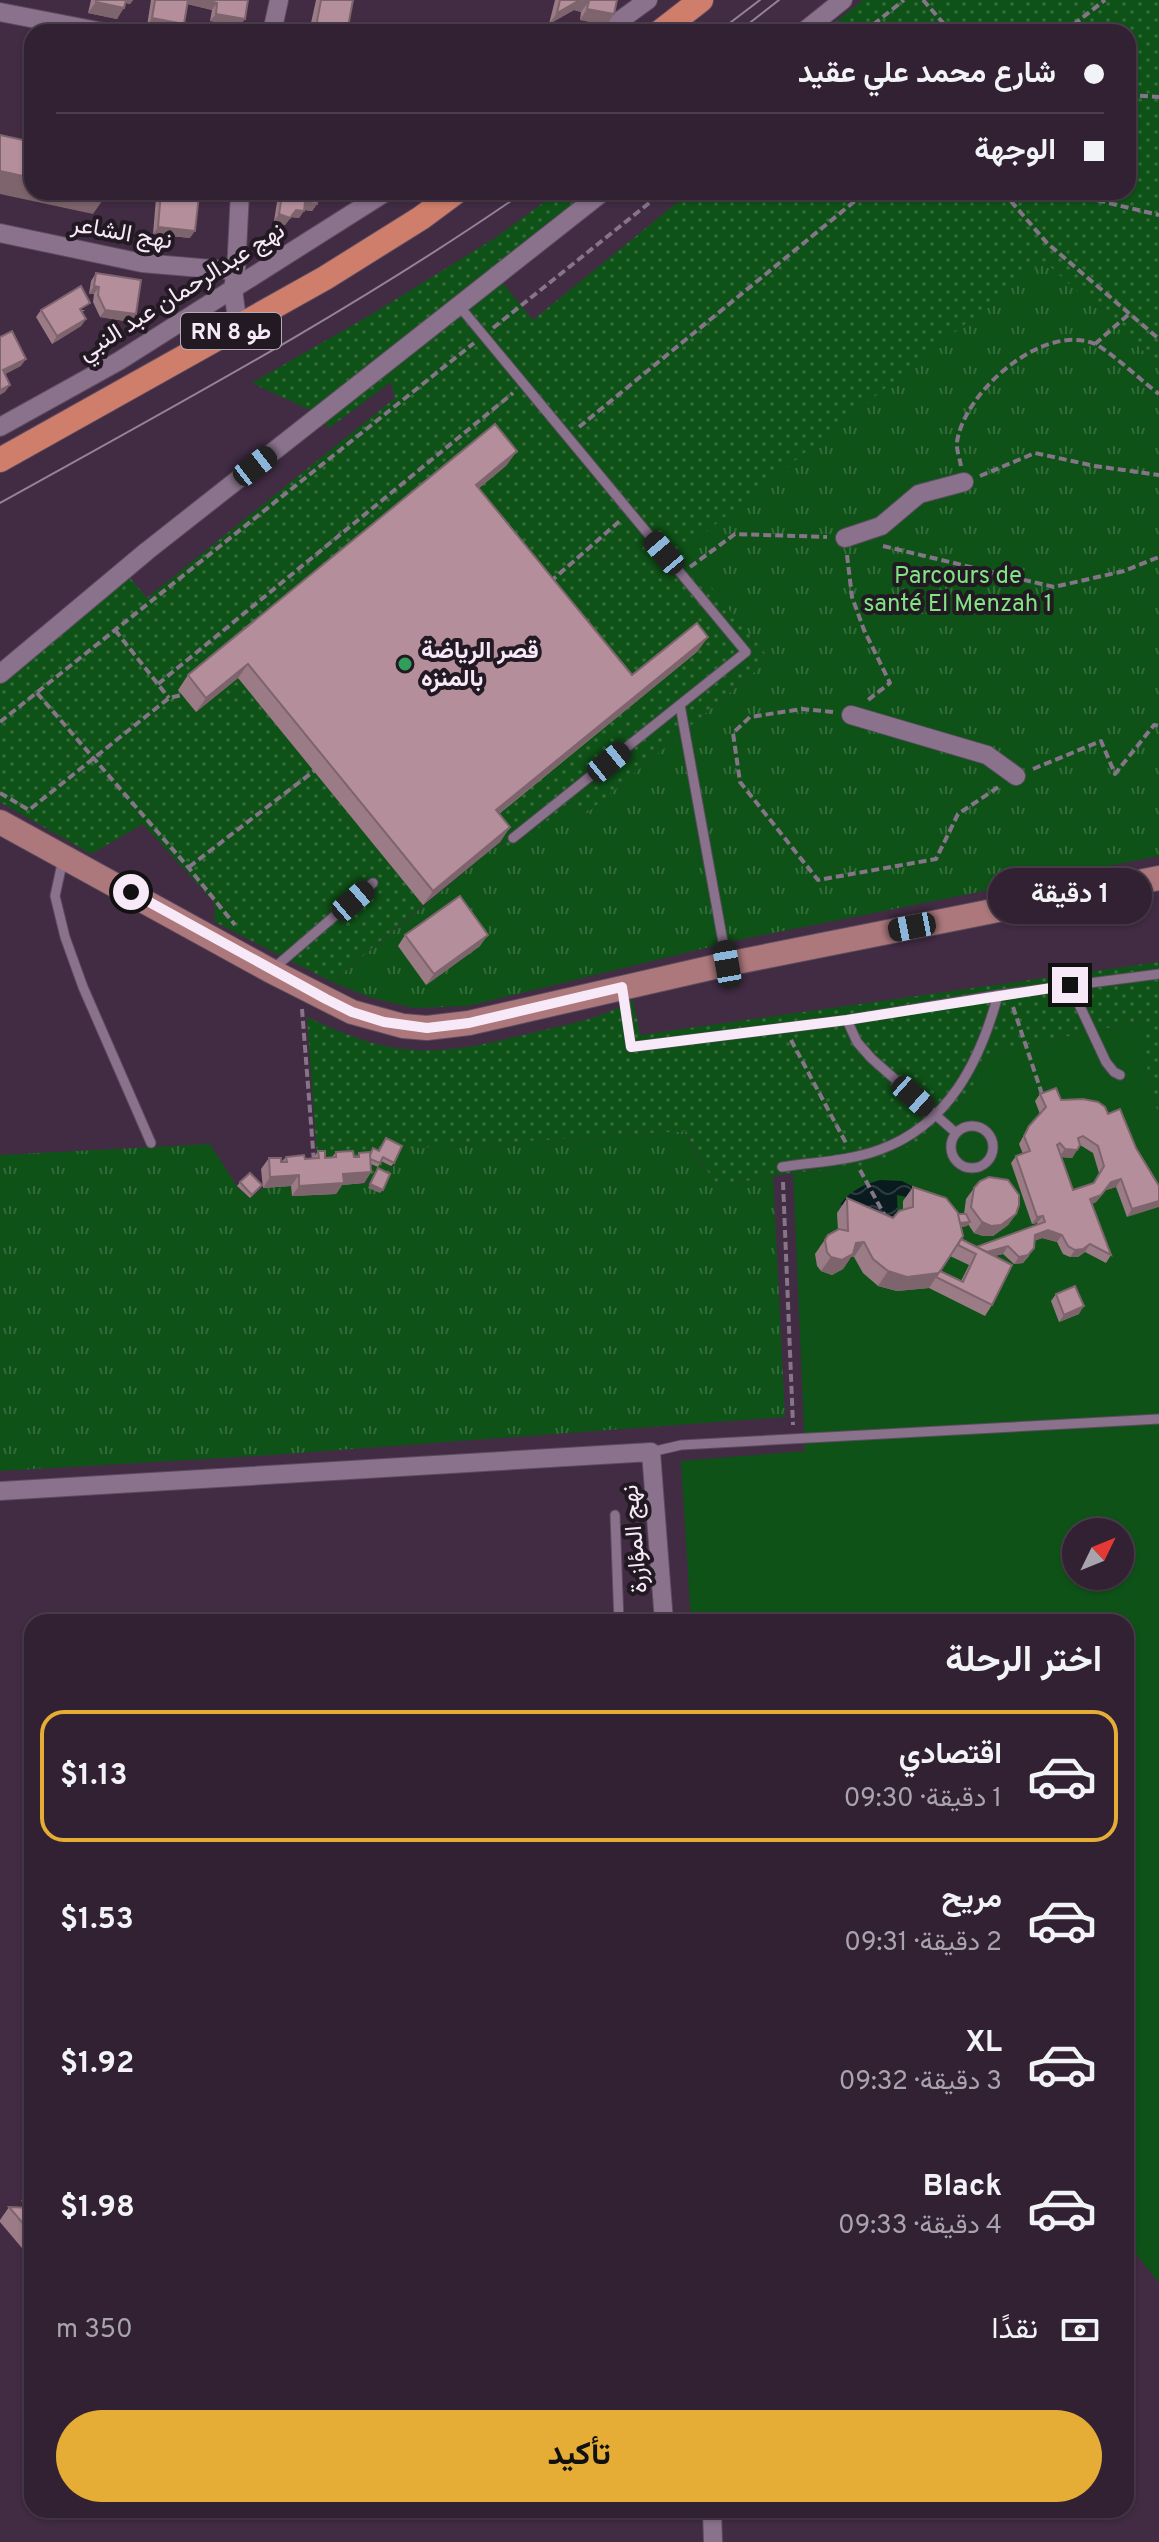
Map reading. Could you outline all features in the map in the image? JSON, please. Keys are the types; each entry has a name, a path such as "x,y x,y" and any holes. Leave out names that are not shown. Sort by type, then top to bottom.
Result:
{"main road":[{"path":"668,24 688,4"},
{"name":"RN 8 طو","path":"0,460 325,278 445,200"}],"street":[{"path":"274,24 279,0"},
{"path":"606,24 648,0"},
{"path":"813,24 843,0"},
{"path":"0,12 62,24"},
{"path":"238,327 235,280 240,200"},
{"name":"نهج عبدالرحمان عبد النبي","path":"0,427 119,361 235,280 372,200"},
{"path":"0,674 159,541 593,200"},
{"name":"نهج الشاعر","path":"0,233 235,280"},
{"path":"845,538 881,526 919,494 964,482"},
{"path":"851,715 987,755 1016,776"},
{"path":"0,822 352,1012 403,1026 427,1028 469,1023 727,964 1159,878"},
{"path":"0,1491 651,1452"},
{"name":"نهج المؤازرة","path":"651,1452 663,1614"},
{"path":"712,2518 713,2542"}],"lane":[{"path":"460,307 746,652 513,838"},
{"path":"680,705 727,964"},
{"path":"64,856 55,896 65,937 83,987 151,1143"},
{"path":"271,971 373,883"},
{"path":"622,987 631,1047 847,1020 1003,994 1159,974"},
{"path":"1070,985 1106,1062 1120,1075"},
{"path":"782,1167 853,1157 880,1150 906,1138 955,1095 971,1069 1003,994"},
{"path":"847,1020 857,1042 871,1058 956,1133"},
{"path":"970,1125 986,1130 993,1145 988,1161 974,1168 958,1163 951,1148 956,1133 970,1125"},
{"path":"651,1452 681,1445 1159,1419"},
{"path":"615,1515 619,1614"}],"path":[{"path":"875,24 904,0"},
{"path":"923,0 944,24"},
{"path":"1074,24 1105,0"},
{"path":"1136,96 1159,97"},
{"path":"0,722 653,200"},
{"path":"567,436 856,200"},
{"path":"1010,200 1047,243 1159,339"},
{"path":"1096,200 1159,215"},
{"path":"1095,344 1129,313"},
{"path":"1159,394 1095,344 1068,340 1037,347 1001,372 970,407 957,443 964,482 1035,453 1159,475"},
{"path":"158,684 524,384"},
{"path":"541,590 629,512"},
{"path":"681,573 735,534 845,538 1054,587 1124,571 1159,557"},
{"path":"845,538 852,597 890,683 851,715 802,709 750,717 733,733 740,782 818,880 936,859 958,814 1016,776 1101,741 1115,774 1154,725 1159,726"},
{"path":"115,630 169,698"},
{"path":"37,693 244,936"},
{"path":"0,793 29,810 169,698 182,695"},
{"path":"188,867 314,771"},
{"path":"300,986 314,1162"},
{"path":"1003,994 1044,1098"},
{"path":"784,1027 890,1226"},
{"path":"782,1167 794,1439"}],"green space":[{"path":"863,0 1159,0 1159,365 1044,261 681,552 770,659 581,818 567,805 510,852 486,824 622,689 466,499 178,689 196,712 238,678 423,905 332,982 215,922 214,902 143,824 91,854 0,802 0,665 119,565 147,598 395,398 391,382 329,428 312,411 252,383 495,238 547,200 576,200 492,270 533,320 680,200 1136,200 1136,24 833,24"},
{"name":"Parcours de santé El Menzah 1","path":"1044,260 1159,365 1159,856 738,940 468,1006 414,1008 369,997 332,982 500,842 510,851 567,805 581,818 770,659 680,552"},
{"path":"1159,962 1159,1119 1148,1075 1141,1021 990,1053 968,1092 939,1125 902,1150 852,1168 784,1174 719,1186 695,1153 687,1131 400,1149 381,1161 391,1166 387,1177 364,1183 362,1163 318,1169 307,1017 340,1032 396,1048 448,1049 577,1022 599,1016 633,999 640,1035"},
{"path":"1142,1021 1148,1075 1159,1119 1159,2283 1134,2251 1134,1614 691,1614 681,1461 805,1451 793,1173 860,1166 902,1150 939,1125 968,1092 990,1053"},
{"path":"687,1131 695,1154 719,1186 773,1176 785,1417 271,1455 0,1471 0,1155 210,1144 237,1186 250,1198 263,1188 291,1186 292,1196 336,1185 370,1183 387,1177 400,1149"}],"water":[{"path":"880,1180 902,1181 925,1193 916,1199 897,1195 898,1217 881,1226 839,1207 856,1189"}],"building":[{"path":"96,0 126,0 124,8"},
{"path":"155,0 188,0 184,24 152,18"},
{"path":"206,0 248,0 245,19 216,14 217,3"},
{"path":"321,0 353,0 348,24 316,24"},
{"path":"560,0 580,0 557,13"},
{"path":"584,0 617,0 614,14 587,9 589,1"},
{"path":"0,135 24,140 24,176 0,171"},
{"path":"160,200 198,200 195,231 158,227"},
{"path":"281,200 318,200 317,204 305,202 304,211 296,210 290,218 279,214"},
{"path":"96,273 141,280 136,314 105,310 98,295 99,287 94,286"},
{"path":"81,286 90,303 80,309 86,319 57,336 41,310"},
{"path":"12,331 26,359 3,370 10,385 0,390 0,337"},
{"name":"قصر الرياضة بالمنزه","path":"495,424 517,451 476,485 632,675 697,623 708,637 496,810 510,827 433,891 248,664 206,698 188,675"},
{"path":"460,896 488,935 434,974 405,935"},
{"path":"1056,1088 1061,1100 1098,1102 1108,1114 1120,1109 1136,1148 1159,1186 1159,1201 1132,1209 1121,1179 1111,1182 1101,1195 1090,1199 1111,1255 1090,1244 1075,1250 1068,1246 1062,1235 1048,1230 1035,1235 1034,1248 1028,1255 1019,1257 1008,1246 987,1252 976,1247 1045,1222 1043,1216 1037,1217 1016,1156 1030,1151 1024,1136 1046,1107 1040,1094","holes":["1083,1136 1098,1146 1104,1166 1094,1183 1073,1190 1057,1145 1060,1143 1065,1149 1077,1150 1080,1145 1078,1138"]},
{"path":"386,1138 402,1146 394,1163 383,1157 380,1163 370,1159 373,1148 379,1151"},
{"path":"318,1151 325,1151 325,1158 336,1157 336,1152 353,1151 354,1157 359,1157 359,1153 370,1152 371,1172 343,1174 344,1183 299,1186 299,1175 270,1177 269,1158 281,1158 281,1162 287,1162 286,1157 304,1155 305,1159 319,1158"},
{"path":"378,1168 390,1174 383,1190 370,1184"},
{"path":"250,1173 262,1185 252,1195 240,1182"},
{"path":"989,1177 1008,1180 1019,1195 1016,1214 1001,1225 991,1226 982,1222 971,1207 974,1188"},
{"path":"913,1187 946,1198 958,1213 963,1236 939,1273 907,1277 888,1271 873,1259 864,1242 856,1243 853,1254 842,1260 831,1257 825,1240 839,1229 848,1231 847,1198 893,1218 899,1211 913,1207"},
{"path":"958,1214 966,1214 970,1222 960,1223"},
{"path":"961,1239 1012,1265 992,1305 936,1277 940,1271 963,1282 976,1254 958,1245"},
{"path":"1075,1286 1084,1306 1064,1315 1056,1294"},
{"path":"9,2207 24,2208 24,2225"}],"tram line":[{"path":"728,24 760,0"},
{"path":"748,24 779,0"},
{"path":"0,503 332,315 512,200"}],"place":[{"name":"قصر الرياضة بالمنزه","path":"405,664"}],"route":[{"path":"131,892 271,971 352,1012 403,1026 448,1027 622,987 631,1047 847,1020 1070,985"}]}
